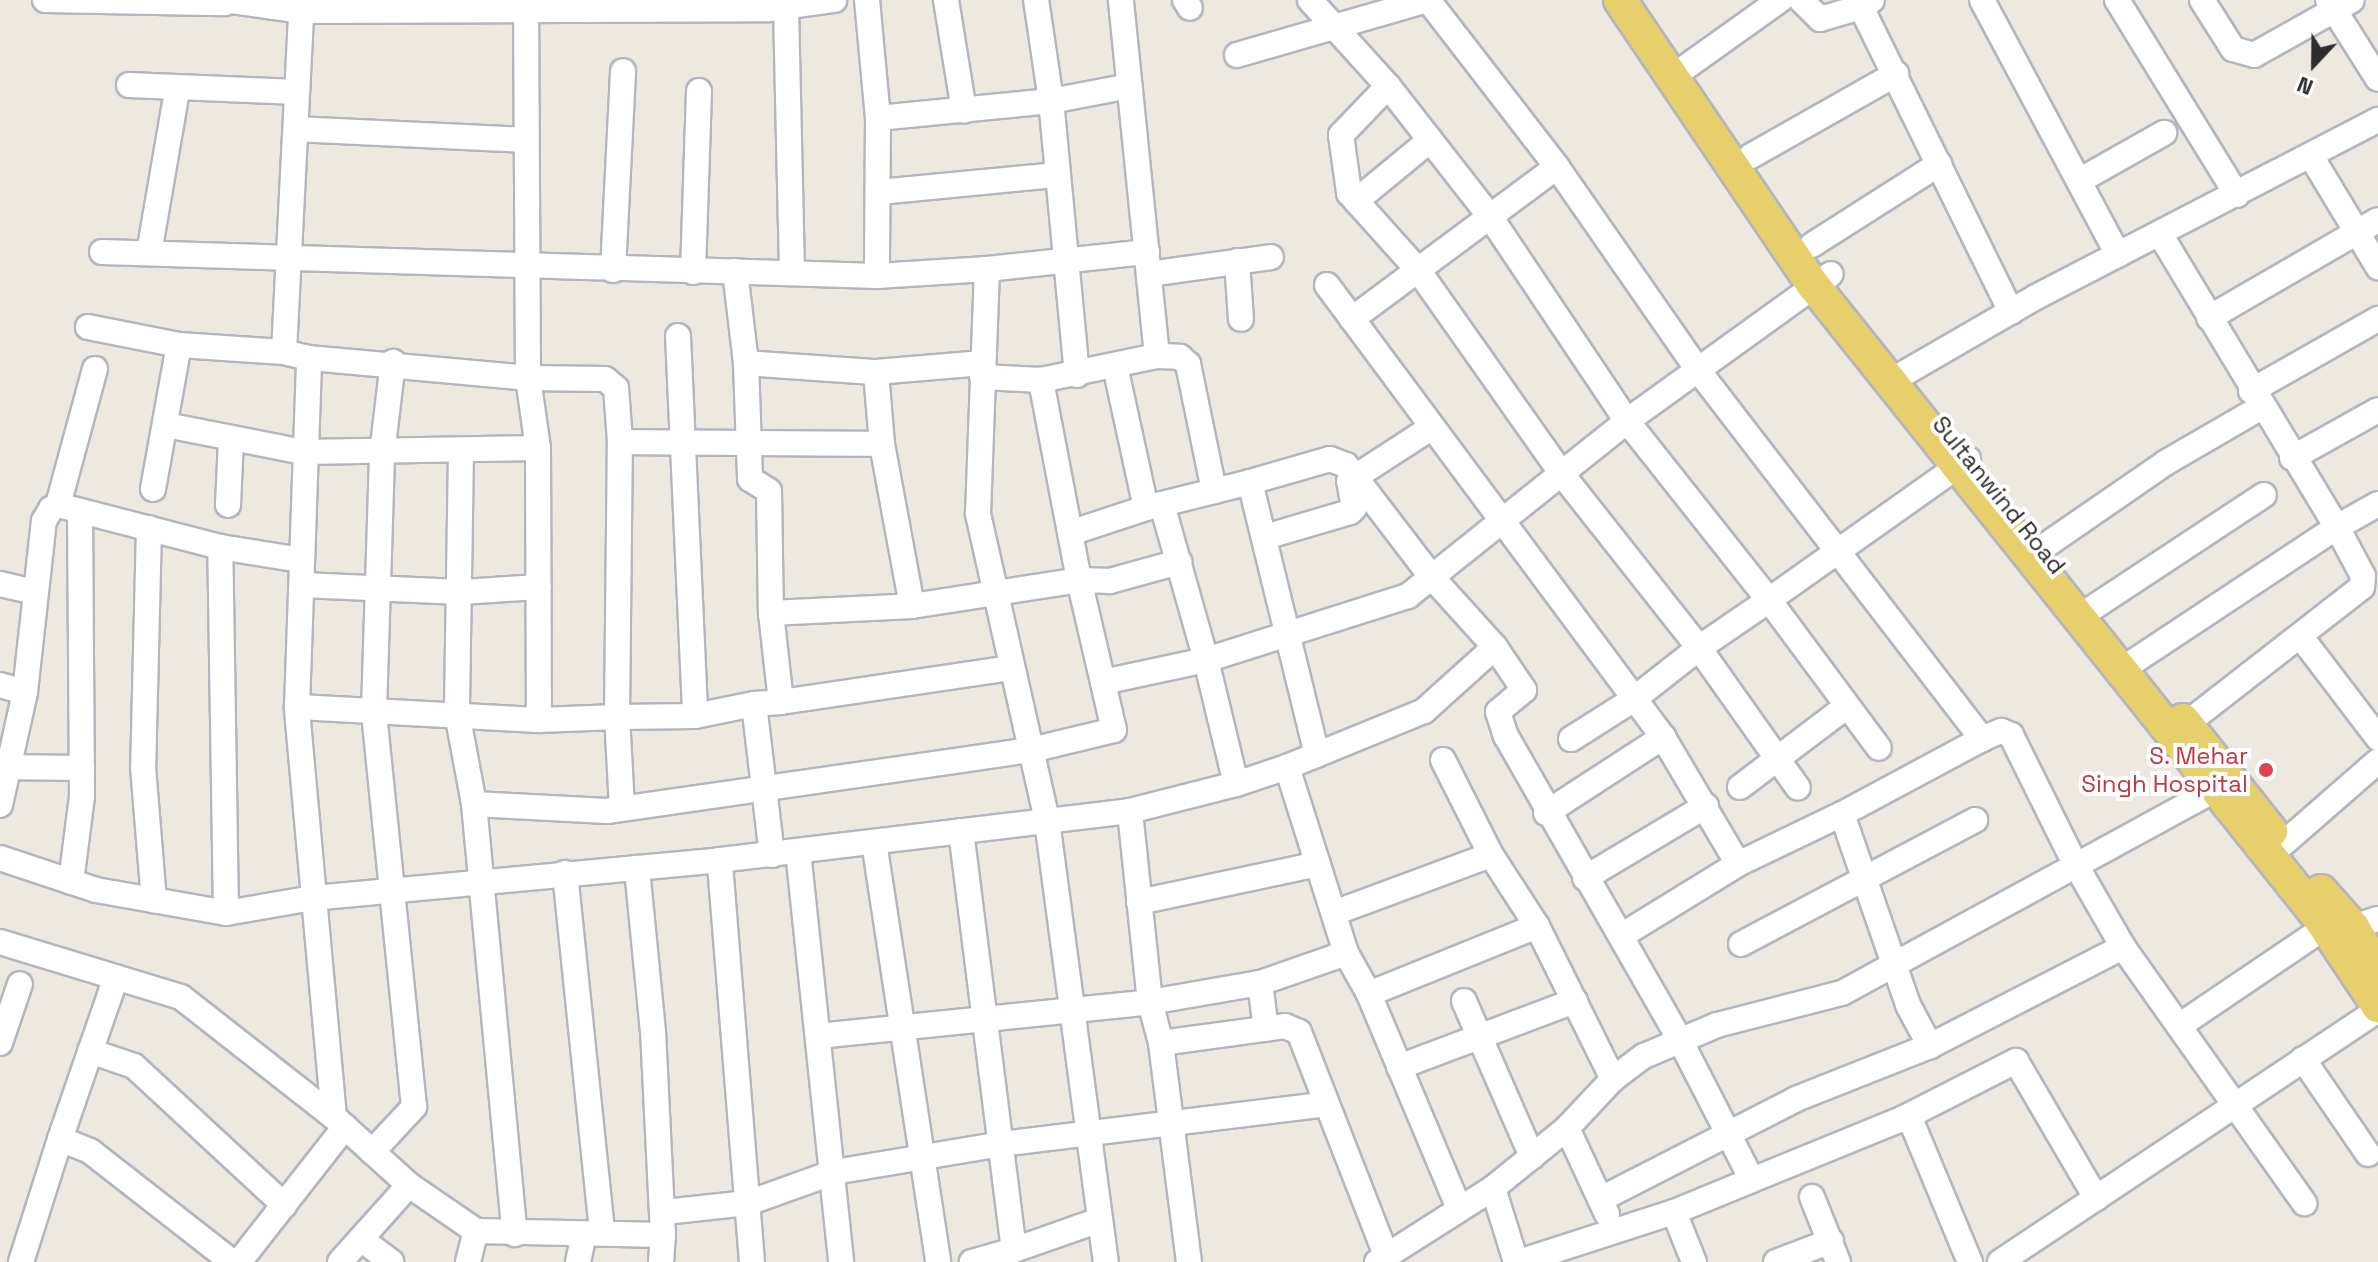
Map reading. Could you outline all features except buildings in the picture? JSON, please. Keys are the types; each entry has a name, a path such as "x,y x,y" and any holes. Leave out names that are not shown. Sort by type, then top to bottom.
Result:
{"main road":[{"path":"1620,0 1681,71 1823,280 1963,463 2223,785"},
{"name":"Sultanwind Road","path":"1646,0 1681,71 1751,156 1812,245 1823,280 1903,374 1963,463 2042,548 2186,724 2223,785 2275,852 2348,929 2378,970"},
{"path":"2348,929 2378,1008"}],"street":[{"path":"45,0 302,6 774,6 834,0"},
{"path":"867,0 878,118 877,276"},
{"path":"946,0 964,111"},
{"path":"1036,0 1051,101 1077,375"},
{"path":"1121,0 1157,356"},
{"path":"1310,0 1339,27 1388,86 1491,218 1627,421 1769,600 1879,748"},
{"path":"1237,55 1339,27 1365,8 1428,0 1557,167 1698,370 1982,739"},
{"path":"1681,71 1780,0"},
{"path":"1801,0 1820,19 1867,3 1896,74 2011,312"},
{"path":"1982,0 2118,255"},
{"path":"2117,0 2237,195"},
{"path":"2202,0 2233,49 2254,55 2338,3 2378,79"},
{"path":"512,5 526,140 528,378 538,448 539,720"},
{"path":"284,352 302,6"},
{"path":"774,6 792,273"},
{"path":"613,270 623,71"},
{"path":"1751,156 1896,74"},
{"path":"129,85 177,91 297,92"},
{"path":"878,118 1051,101 1130,86"},
{"path":"1388,86 1341,135 1346,188 1418,270 1561,473 1699,648 1798,788"},
{"path":"149,253 177,91"},
{"path":"693,272 699,91"},
{"path":"1903,374 2011,312 2378,120"},
{"path":"296,129 526,140"},
{"path":"2079,181 2164,133"},
{"path":"1356,201 1430,140"},
{"path":"2311,156 2368,226 2378,267"},
{"path":"1812,245 1939,164"},
{"path":"1352,319 1557,167"},
{"path":"879,192 1057,175"},
{"path":"2209,318 2368,226"},
{"path":"2160,234 2256,400 2337,527 2363,576 2362,587 2186,724"},
{"path":"102,252 525,268 877,276 1066,261 1148,263 1271,257"},
{"path":"1237,261 1241,319"},
{"path":"987,269 978,514 1047,821 1085,1134 1106,1262"},
{"path":"735,271 746,363 750,479 769,491 771,613 781,702"},
{"path":"1103,682 1206,660 1286,638 1392,603 1627,421 1823,280"},
{"path":"1327,285 1499,521 1663,737 1738,864"},
{"path":"2042,548 2378,319"},
{"path":"88,327 179,345 284,352 309,358 393,362 528,378 611,381 620,442 617,717 622,808"},
{"path":"678,336 695,716"},
{"path":"153,489 179,345"},
{"path":"746,363 876,372 982,370 1041,380 1157,356 1180,357 1188,364 1214,491"},
{"path":"239,1262 284,1205 339,1122 313,898 297,707 303,452 309,358"},
{"path":"372,1152 414,1107 374,711 382,454 393,362"},
{"path":"1115,366 1154,506 1179,562 1236,784"},
{"path":"71,882 82,768 69,508 95,369"},
{"path":"876,372 882,444 912,606"},
{"path":"474,804 563,812 622,808 1031,750 1114,730 1079,580 1041,380"},
{"path":"2292,458 2378,410"},
{"path":"166,425 303,452 382,454 538,448"},
{"path":"1265,537 1350,512 1354,508 1347,487 1355,476 1432,427"},
{"path":"228,505 231,438"},
{"path":"620,442 882,444"},
{"path":"461,451 457,713 474,804 515,1234"},
{"path":"1070,533 1154,506 1330,459 1355,476 1430,575 1495,647 1524,690 1498,712 1499,721 1546,813 1680,1040 1752,1180"},
{"path":"1571,739 1634,699 1699,648 1963,463"},
{"path":"1250,482 1317,755"},
{"path":"2091,609 2264,495"},
{"path":"2133,662 2337,527 2378,504"},
{"path":"0,805 5,768 25,692 44,521 69,508 220,547 301,560"},
{"path":"149,528 143,767 154,901"},
{"path":"220,547 226,913"},
{"path":"771,613 912,606 1079,580 1110,581 1179,562"},
{"path":"0,584 35,592"},
{"path":"302,585 461,592 539,587"},
{"path":"2301,637 2378,738"},
{"path":"0,858 71,882 226,913 313,898 772,855 1130,811 1236,784 1287,767 1424,711 1495,647"},
{"path":"297,707 457,713 539,720 695,716 754,704 1012,668"},
{"path":"0,685 25,692"},
{"path":"754,704 761,789 772,855"},
{"path":"1740,787 1847,706"},
{"path":"1621,936 1738,864 2001,731 2011,735 2074,862 2123,947 2304,1203"},
{"path":"1546,813 1663,737"},
{"path":"1443,760 1491,855 1537,926 1613,1079"},
{"path":"2275,852 2378,761"},
{"path":"1287,767 1346,953 1369,994 1458,1206"},
{"path":"5,768 82,768"},
{"path":"1161,1043 1285,1026 1299,1032 1381,1258 1458,1206 1493,1188 1567,1128 1613,1079 1644,1056 1754,1014 1842,993 1895,967 2074,862 2223,785"},
{"path":"1585,878 1706,806"},
{"path":"1130,811 1150,1002 1161,1043 1189,1262"},
{"path":"1842,814 1895,967 1930,1046"},
{"path":"1741,944 1975,820"},
{"path":"961,831 988,1018 1014,1250"},
{"path":"874,842 938,1262"},
{"path":"798,851 834,1172 841,1262"},
{"path":"1334,913 1491,855"},
{"path":"720,860 752,1262"},
{"path":"1139,902 1318,864"},
{"path":"637,868 664,1223 661,1262"},
{"path":"565,873 593,1233 578,1262"},
{"path":"1369,994 1537,926"},
{"path":"2179,1026 2348,929"},
{"path":"0,942 181,997 339,1122 409,1185 476,1231 593,1233 664,1223 748,1203 834,1172 922,1160 1002,1144 1326,1104"},
{"path":"1601,1199 1796,1099 1930,1046 2123,947"},
{"path":"818,1036 1150,1002 1260,983 1346,953"},
{"path":"21,1262 116,977"},
{"path":"1260,983 1266,1029"},
{"path":"0,1043 20,984"},
{"path":"1464,1001 1482,1036 1532,1157"},
{"path":"1399,1067 1575,1001"},
{"path":"2000,1262 2378,1008"},
{"path":"90,1051 134,1066 284,1205"},
{"path":"2303,1059 2368,1154"},
{"path":"1493,1188 1517,1262 1674,1212 1904,1118 2008,1061 2016,1061 2096,1198"},
{"path":"1904,1118 1912,1123 1970,1262"},
{"path":"1567,1128 1615,1230"},
{"path":"60,1139 90,1151 232,1262"},
{"path":"340,1262 409,1185"},
{"path":"1776,1262 1834,1251 1812,1197"},
{"path":"1674,1212 1694,1262"},
{"path":"972,1262 1097,1221"},
{"path":"468,1262 476,1231"},
{"path":"361,1239 391,1262"}],"place":[{"name":"S. Mehar Singh Hospital","path":"2266,770"}]}
